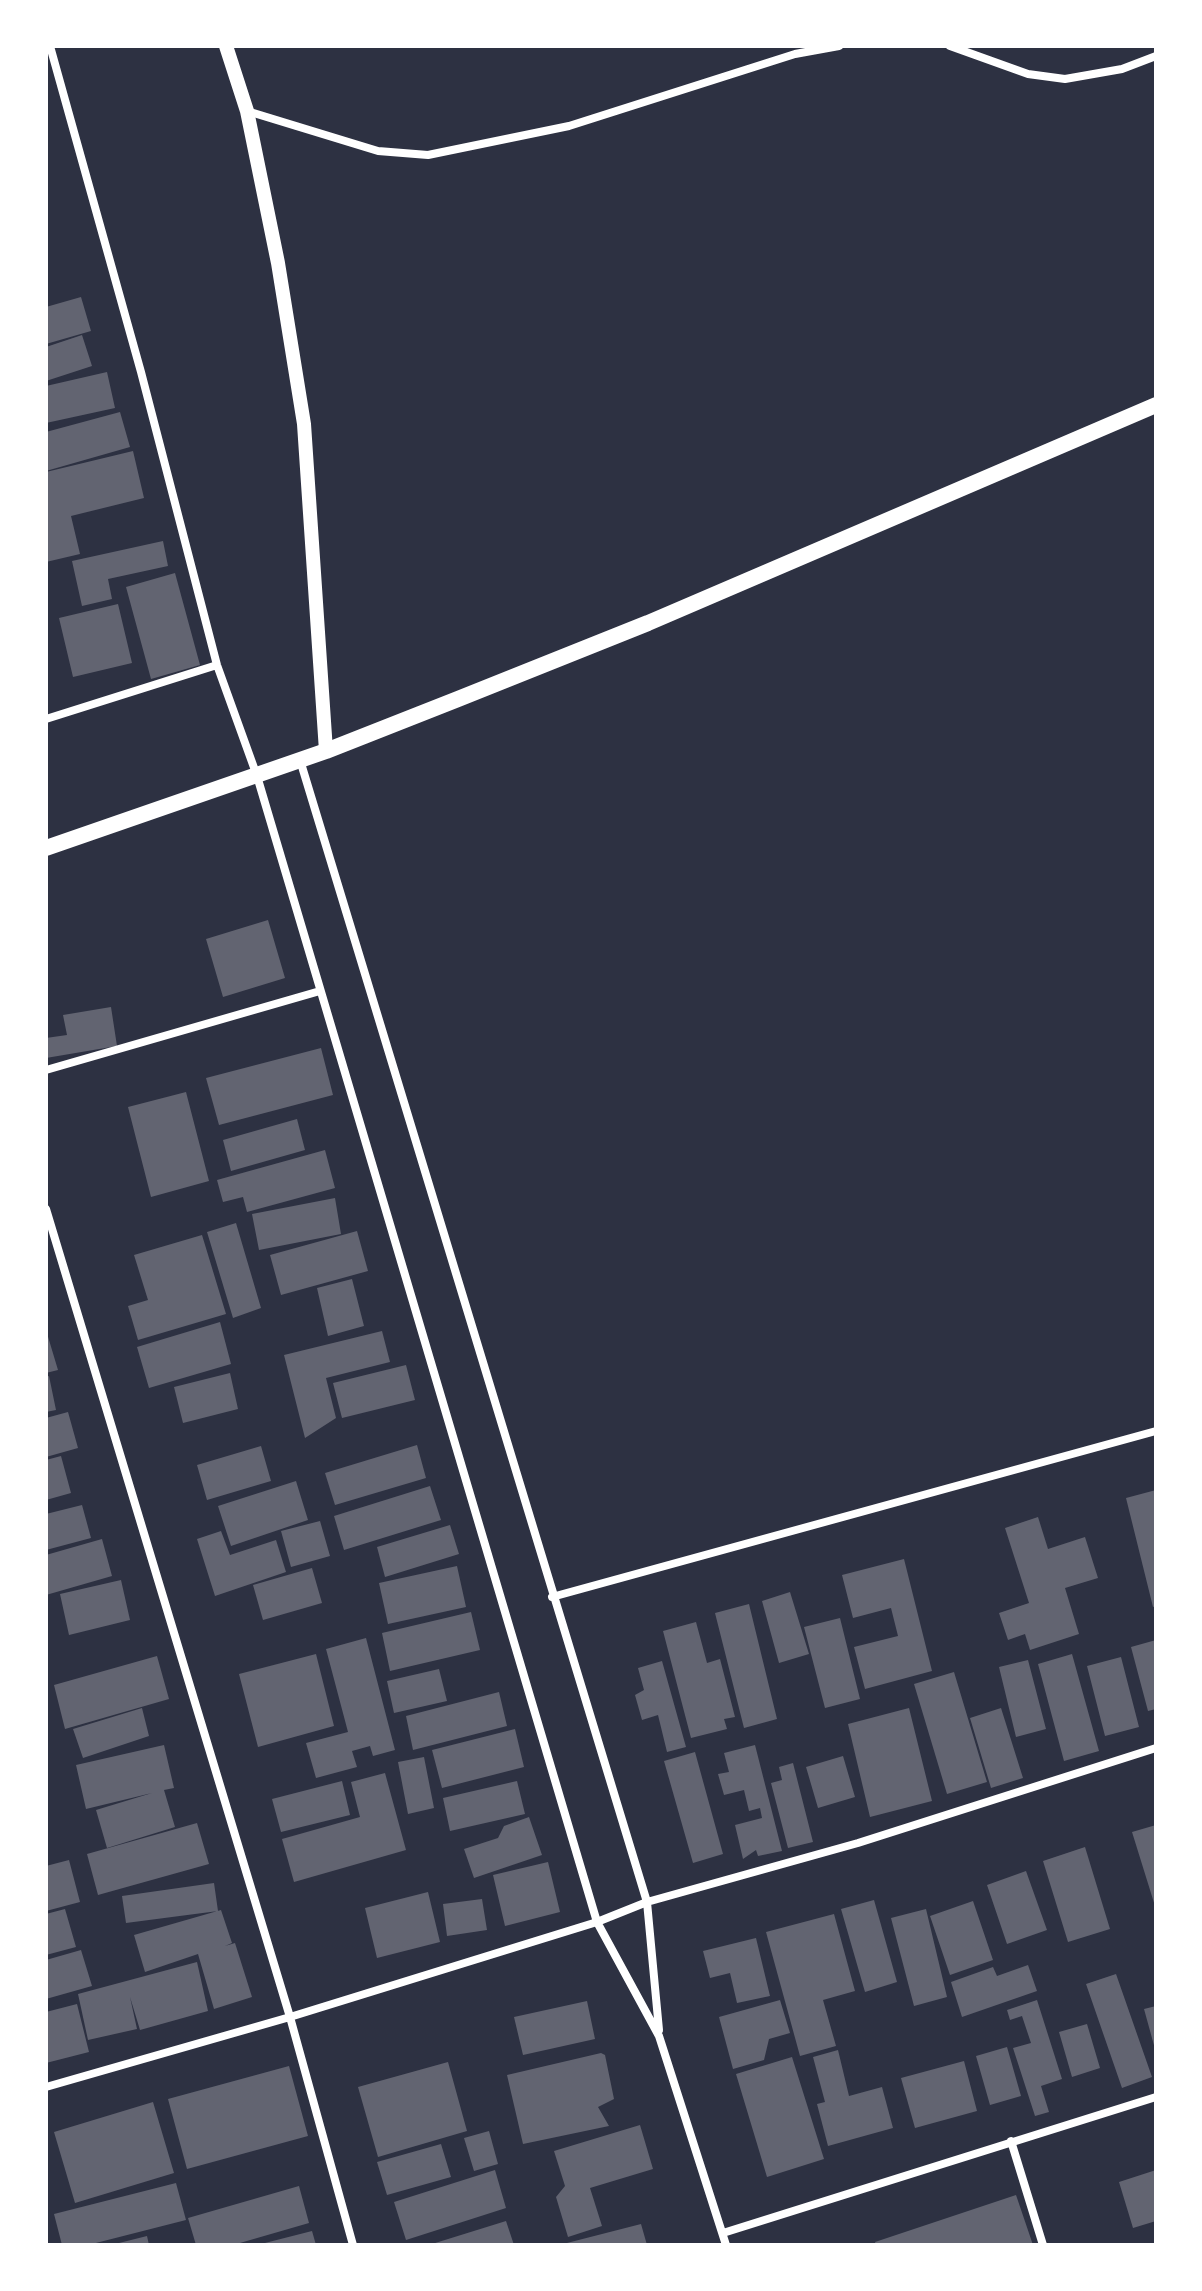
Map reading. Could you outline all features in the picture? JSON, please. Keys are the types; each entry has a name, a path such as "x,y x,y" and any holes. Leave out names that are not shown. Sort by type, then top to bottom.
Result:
{"main road":[{"path":"46,848 326,751 648,623 1156,405"}],"street":[{"path":"50,46 141,372 217,665 257,776 597,1922 659,2036 726,2245"},
{"path":"226,46 247,111 278,263 304,424 326,751"},
{"path":"247,111 378,151 428,155 569,126 795,54 839,46"},
{"path":"950,46 1028,74 1065,79 1122,69 1156,56"},
{"path":"46,719 217,665"},
{"path":"300,760 647,1902 659,2036"},
{"path":"46,1070 320,991"},
{"path":"46,1209 290,2017 353,2245"},
{"path":"552,1597 1156,1431"},
{"path":"46,2087 290,2017 597,1922 647,1902 858,1843 1156,1748"},
{"path":"723,2233 1156,2097"},
{"path":"1011,2141 1043,2245"}],"building":[{"path":"81,297 91,331 46,344 46,307"},
{"path":"82,335 92,366 46,381 46,347"},
{"path":"107,372 115,408 46,423 46,386"},
{"path":"120,412 130,447 46,471 46,432"},
{"path":"133,451 144,498 71,516 80,554 46,562 46,472"},
{"path":"163,541 168,566 108,579 112,599 82,606 72,561"},
{"path":"175,573 200,665 151,679 126,587"},
{"path":"118,604 132,663 73,677 59,618"},
{"path":"268,920 285,978 223,997 206,939"},
{"path":"111,1007 117,1046 46,1058 46,1038 67,1035 63,1015"},
{"path":"321,1048 333,1095 219,1125 206,1078"},
{"path":"186,1092 209,1181 151,1197 128,1107"},
{"path":"297,1119 305,1150 231,1171 223,1140"},
{"path":"325,1150 335,1188 247,1212 243,1197 223,1202 217,1180"},
{"path":"335,1198 341,1234 259,1250 252,1214"},
{"path":"236,1223 261,1308 233,1318 207,1232"},
{"path":"357,1231 368,1271 281,1295 270,1255"},
{"path":"202,1235 226,1314 138,1340 128,1306 148,1300 134,1255"},
{"path":"352,1279 364,1326 328,1336 317,1288"},
{"path":"220,1322 231,1364 149,1388 137,1347"},
{"path":"46,1330 58,1370 46,1373"},
{"path":"382,1331 390,1362 326,1378 336,1418 305,1438 284,1355"},
{"path":"406,1365 415,1400 342,1418 333,1383"},
{"path":"230,1373 238,1409 183,1423 174,1387"},
{"path":"49,1376 56,1410 46,1412 46,1377"},
{"path":"68,1412 78,1448 46,1457 46,1418"},
{"path":"417,1445 426,1478 335,1505 325,1473"},
{"path":"261,1446 271,1481 207,1500 197,1465"},
{"path":"61,1456 71,1493 46,1500 46,1460"},
{"path":"296,1481 308,1520 231,1546 218,1506"},
{"path":"430,1486 441,1520 344,1550 334,1516"},
{"path":"1156,1490 1156,1606 1153,1607 1126,1498"},
{"path":"82,1505 91,1538 46,1550 46,1514"},
{"path":"1038,1517 1048,1549 1085,1537 1098,1578 1065,1588 1079,1634 1030,1650 1025,1634 1008,1640 999,1613 1029,1603 1005,1528"},
{"path":"320,1521 330,1556 291,1567 281,1531"},
{"path":"450,1525 459,1554 385,1577 377,1547"},
{"path":"221,1531 230,1555 276,1540 286,1572 215,1596 197,1539"},
{"path":"102,1539 112,1576 46,1595 46,1555"},
{"path":"904,1559 932,1671 865,1689 854,1647 898,1636 891,1608 853,1618 842,1575"},
{"path":"457,1566 466,1607 388,1624 379,1583"},
{"path":"312,1568 322,1603 263,1620 253,1585"},
{"path":"121,1580 130,1620 69,1635 60,1594"},
{"path":"790,1592 809,1654 779,1663 762,1601"},
{"path":"749,1604 777,1719 744,1728 715,1613"},
{"path":"471,1612 480,1650 390,1671 382,1633"},
{"path":"840,1618 860,1699 825,1708 804,1627"},
{"path":"696,1622 707,1663 720,1659 735,1717 724,1719 727,1729 691,1738 663,1631"},
{"path":"366,1638 395,1750 373,1756 370,1746 352,1751 357,1767 316,1778 306,1743 348,1732 326,1649"},
{"path":"1156,1640 1156,1709 1148,1711 1131,1647"},
{"path":"316,1654 334,1726 258,1747 239,1674"},
{"path":"1072,1654 1099,1751 1064,1761 1038,1664"},
{"path":"157,1656 169,1699 65,1729 54,1685"},
{"path":"1121,1657 1139,1727 1105,1736 1087,1666"},
{"path":"1028,1660 1046,1729 1016,1737 999,1667"},
{"path":"662,1661 686,1747 667,1752 658,1715 642,1720 635,1695 644,1690 638,1668"},
{"path":"439,1669 447,1701 394,1713 387,1681"},
{"path":"954,1672 987,1782 947,1794 914,1684"},
{"path":"499,1692 507,1726 413,1750 406,1716"},
{"path":"142,1708 149,1736 83,1758 73,1729"},
{"path":"909,1708 932,1801 870,1817 848,1724"},
{"path":"1001,1708 1023,1778 991,1788 970,1718"},
{"path":"515,1729 524,1767 442,1788 432,1750"},
{"path":"164,1745 174,1788 164,1790 175,1827 107,1848 96,1810 152,1793 86,1809 76,1765"},
{"path":"755,1745 782,1851 758,1856 756,1850 743,1859 735,1825 762,1818 760,1808 749,1811 744,1790 724,1795 718,1774 729,1772 724,1753"},
{"path":"695,1752 723,1854 693,1863 664,1761"},
{"path":"843,1756 855,1797 818,1808 806,1767"},
{"path":"424,1757 434,1808 408,1814 398,1762"},
{"path":"793,1763 813,1842 788,1848 771,1783 782,1780 779,1767"},
{"path":"385,1773 406,1850 294,1882 282,1839 360,1817 351,1782"},
{"path":"342,1781 350,1815 281,1832 272,1799"},
{"path":"517,1781 525,1814 450,1831 443,1798"},
{"path":"529,1817 542,1855 474,1878 464,1849 498,1838 504,1826"},
{"path":"197,1823 209,1864 98,1895 87,1854"},
{"path":"1156,1825 1156,1906 1155,1906 1132,1832"},
{"path":"1085,1847 1110,1929 1068,1942 1043,1861"},
{"path":"69,1860 80,1902 46,1911 46,1866"},
{"path":"548,1862 560,1912 505,1926 493,1875"},
{"path":"1026,1871 1047,1930 1007,1944 987,1885"},
{"path":"214,1883 218,1911 126,1923 122,1896"},
{"path":"428,1892 440,1942 377,1958 365,1908"},
{"path":"482,1899 487,1930 447,1936 443,1904"},
{"path":"874,1900 897,1982 865,1992 841,1909"},
{"path":"973,1901 993,1960 950,1975 930,1916"},
{"path":"65,1909 76,1947 46,1955 46,1914"},
{"path":"926,1909 947,1997 914,2006 891,1918"},
{"path":"221,1910 232,1943 225,1946 235,1943 252,1997 214,2009 198,1954 145,1972 134,1935"},
{"path":"834,1914 855,1991 823,2000 836,2046 800,2056 766,1932"},
{"path":"756,1938 770,1996 737,2003 730,1973 710,1978 703,1951"},
{"path":"81,1950 92,1986 46,1999 46,1960"},
{"path":"197,1962 208,2011 140,2030 130,1997 137,2029 88,2040 78,1994"},
{"path":"1028,1965 1037,1991 962,2017 951,1982 993,1967 997,1976"},
{"path":"1116,1974 1152,2077 1122,2088 1086,1984"},
{"path":"780,2000 790,2033 769,2039 764,2060 733,2069 719,2017"},
{"path":"1037,2000 1062,2079 1041,2086 1049,2112 1035,2116 1013,2048 1031,2043 1022,2016 1010,2020 1007,2010"},
{"path":"587,2001 595,2039 523,2055 514,2017"},
{"path":"77,2004 89,2052 46,2063 46,2012"},
{"path":"1156,2006 1156,2048 1155,2049 1144,2009"},
{"path":"1087,2024 1100,2068 1072,2077 1059,2032"},
{"path":"1007,2047 1021,2096 990,2105 976,2056"},
{"path":"838,2050 849,2096 882,2087 893,2128 828,2146 817,2104 825,2102 813,2057"},
{"path":"601,2053 605,2055 614,2099 598,2107 609,2126 523,2144 507,2075"},
{"path":"792,2057 824,2159 767,2177 736,2074"},
{"path":"964,2061 977,2111 915,2128 901,2078"},
{"path":"448,2062 467,2131 378,2157 358,2087"},
{"path":"289,2066 308,2136 187,2169 168,2099"},
{"path":"153,2102 174,2173 75,2203 54,2132"},
{"path":"640,2125 653,2169 590,2188 602,2226 568,2237 556,2197 565,2186 554,2151"},
{"path":"489,2131 498,2164 474,2171 464,2138"},
{"path":"441,2144 451,2177 387,2195 377,2162"},
{"path":"495,2170 506,2208 406,2240 394,2202"},
{"path":"1156,2170 1156,2221 1133,2228 1119,2182"},
{"path":"176,2183 186,2220 88,2245 62,2245 54,2214"},
{"path":"299,2186 309,2223 233,2245 196,2245 188,2218"},
{"path":"1016,2195 1033,2245 876,2245 875,2242"},
{"path":"506,2221 514,2245 432,2245 432,2244"},
{"path":"641,2224 647,2245 563,2244"},
{"path":"312,2231 316,2245 261,2245 261,2244"},
{"path":"147,2236 149,2245 115,2245 115,2244"}]}
